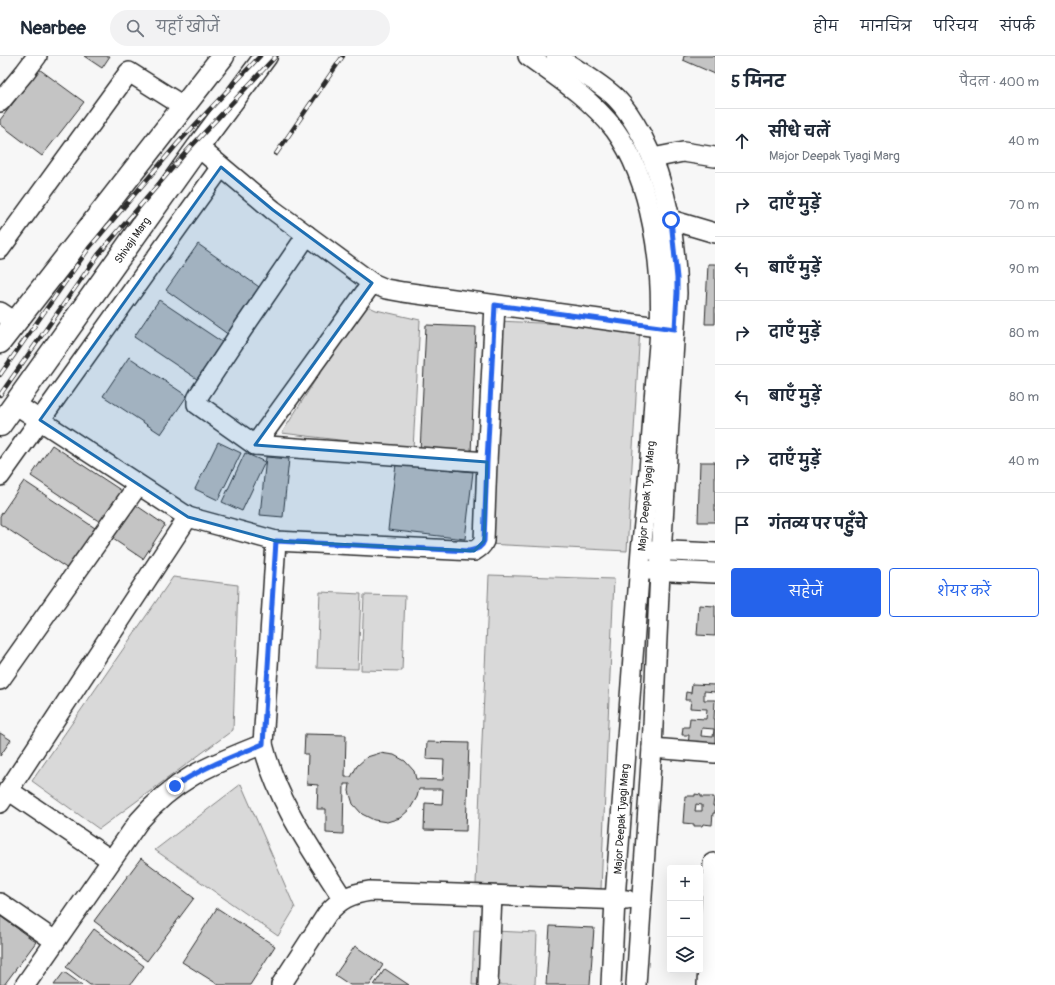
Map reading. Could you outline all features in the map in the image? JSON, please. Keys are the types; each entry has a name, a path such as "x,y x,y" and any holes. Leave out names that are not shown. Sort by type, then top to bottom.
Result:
{"main road":[{"path":"0,342 8,317 223,56"},
{"name":"Shivaji Marg","path":"0,425 198,147 266,56"}],"street":[{"path":"0,102 21,78 37,56"},
{"name":"Major Deepak Tyagi Marg","path":"528,56 568,85 603,116 615,131 632,160 643,190 654,233 660,285 668,328 662,551 652,748 636,985"},
{"name":"Major Deepak Tyagi Marg","path":"556,56 617,99 638,128 653,158 660,177 671,220 677,286 668,328 641,550 641,569 615,899 611,985"},
{"path":"0,249 129,72 183,106"},
{"path":"198,147 273,210 372,283 386,289 668,328"},
{"path":"653,158 683,152 715,157"},
{"path":"0,476 220,166"},
{"path":"671,220 715,233"},
{"path":"307,235 197,399 197,404 255,446 487,462"},
{"path":"255,446 372,283"},
{"path":"15,404 188,517 276,541 474,551 483,545 484,541 495,305"},
{"path":"0,680 138,485"},
{"path":"111,860 4,796 188,517"},
{"path":"276,541 263,744 272,775 281,795 343,899"},
{"path":"641,550 715,554"},
{"path":"641,569 715,573"},
{"path":"25,985 139,821 157,802 175,786 212,764 263,744"},
{"path":"652,748 715,753"},
{"path":"707,985 712,942 713,863"},
{"path":"280,985 327,914 336,904 356,893 370,891 642,900"},
{"path":"488,985 492,896"},
{"path":"0,903 55,941"}],"highlighted area":[{"path":"221,167 273,210 372,283 255,445 487,462 484,541 474,551 276,541 188,517 40,420"}],"shaded area":[{"path":"363,304 376,310 420,320 413,449 282,433"},
{"path":"499,321 640,328 627,551 486,544"},
{"path":"489,575 614,579 601,889 476,884"},
{"path":"173,577 238,585 233,730 99,829 32,781"},
{"path":"320,592 361,594 358,669 317,668"},
{"path":"364,595 405,596 402,671 361,670"},
{"path":"241,784 295,908 278,936 155,850"},
{"path":"474,930 537,933 535,985 472,985"}],"building":[{"path":"84,56 110,56 102,68"},
{"path":"684,56 715,56 715,74 683,60"},
{"path":"39,69 84,102 42,156 0,124 0,120"},
{"path":"198,244 262,289 229,335 166,290"},
{"path":"708,264 715,264 715,324 705,324"},
{"path":"159,300 222,342 197,379 134,337"},
{"path":"426,325 476,327 471,454 420,452"},
{"path":"129,357 187,396 161,434 103,396"},
{"path":"218,442 241,453 218,500 195,489"},
{"path":"52,445 122,491 100,522 31,476"},
{"path":"245,453 265,462 242,511 222,502"},
{"path":"266,457 289,459 283,517 260,515"},
{"path":"700,462 715,462 715,522 698,522"},
{"path":"396,464 473,472 465,539 388,530"},
{"path":"24,481 95,528 68,569 0,524 0,516"},
{"path":"130,501 165,525 143,559 107,535"},
{"path":"699,605 715,606 715,636 697,635"},
{"path":"692,684 715,685 715,692 704,691 704,700 715,700 715,749 688,747 689,735 682,735 683,727 689,727 690,718 706,719 707,709 690,708 691,700 685,700 686,692 691,693","holes":["702,728 714,729 713,737 701,736"]},
{"path":"0,733 11,740 0,756"},
{"path":"305,734 346,735 345,777 351,777 357,766 367,757 380,753 394,755 405,761 414,771 416,779 443,780 444,760 426,759 427,742 469,743 466,831 424,830 425,803 442,804 443,789 419,789 417,797 410,809 400,818 387,822 374,820 362,814 353,804 349,791 350,784 344,784 343,834 326,833 326,809 317,809 318,785 307,784 308,754 304,754"},
{"path":"695,794 701,795 701,797 714,797 713,806 715,806 715,813 713,813 712,825 703,824 702,826 694,826 694,824 683,823 685,796 695,796","holes":["696,804 702,805 702,811 695,811"]},
{"path":"141,858 194,898 147,961 94,921"},
{"path":"217,908 275,946 250,985 219,985 182,962"},
{"path":"0,916 36,942 4,985 0,985"},
{"path":"550,926 594,928 590,985 546,985"},
{"path":"94,929 144,966 130,985 90,985 66,967"},
{"path":"355,946 383,965 370,985 350,985 335,975"},
{"path":"385,969 409,985 374,985"},
{"path":"64,972 82,985 54,985"}],"railway":[{"path":"0,375 89,248 178,143 260,56"},
{"path":"0,395 98,255 187,151 276,56"},
{"path":"276,154 343,56"}],"route":[{"path":"175,786 212,764 263,744 276,541 469,551 474,551 483,545 495,305 675,329 677,278 671,220"}]}
